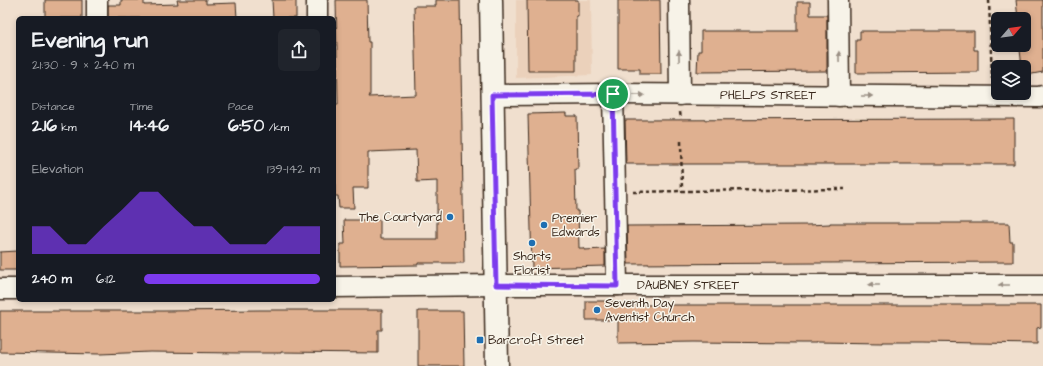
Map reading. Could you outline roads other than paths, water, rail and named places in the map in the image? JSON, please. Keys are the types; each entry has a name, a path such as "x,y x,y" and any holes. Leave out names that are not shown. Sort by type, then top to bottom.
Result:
{"main road":[{"path":"491,0 497,366"}],"street":[{"path":"97,0 97,16"},
{"path":"317,0 317,16"},
{"path":"679,0 680,95"},
{"path":"838,0 839,96"},
{"path":"613,94 617,286"},
{"name":"PHELPS STREET","path":"492,95 613,94 992,97 1043,96"},
{"name":"DAUBNEY STREET","path":"336,287 496,285 1043,285"},
{"path":"0,289 16,289"}],"place":[{"name":"The Courtyard","path":"450,217"},
{"name":"Premier Edwards","path":"544,225"},
{"name":"Shorts Florist","path":"532,243"},
{"name":"Seventh Day Aventist Church","path":"597,310"},
{"name":"Barcroft Street","path":"480,340"}]}
